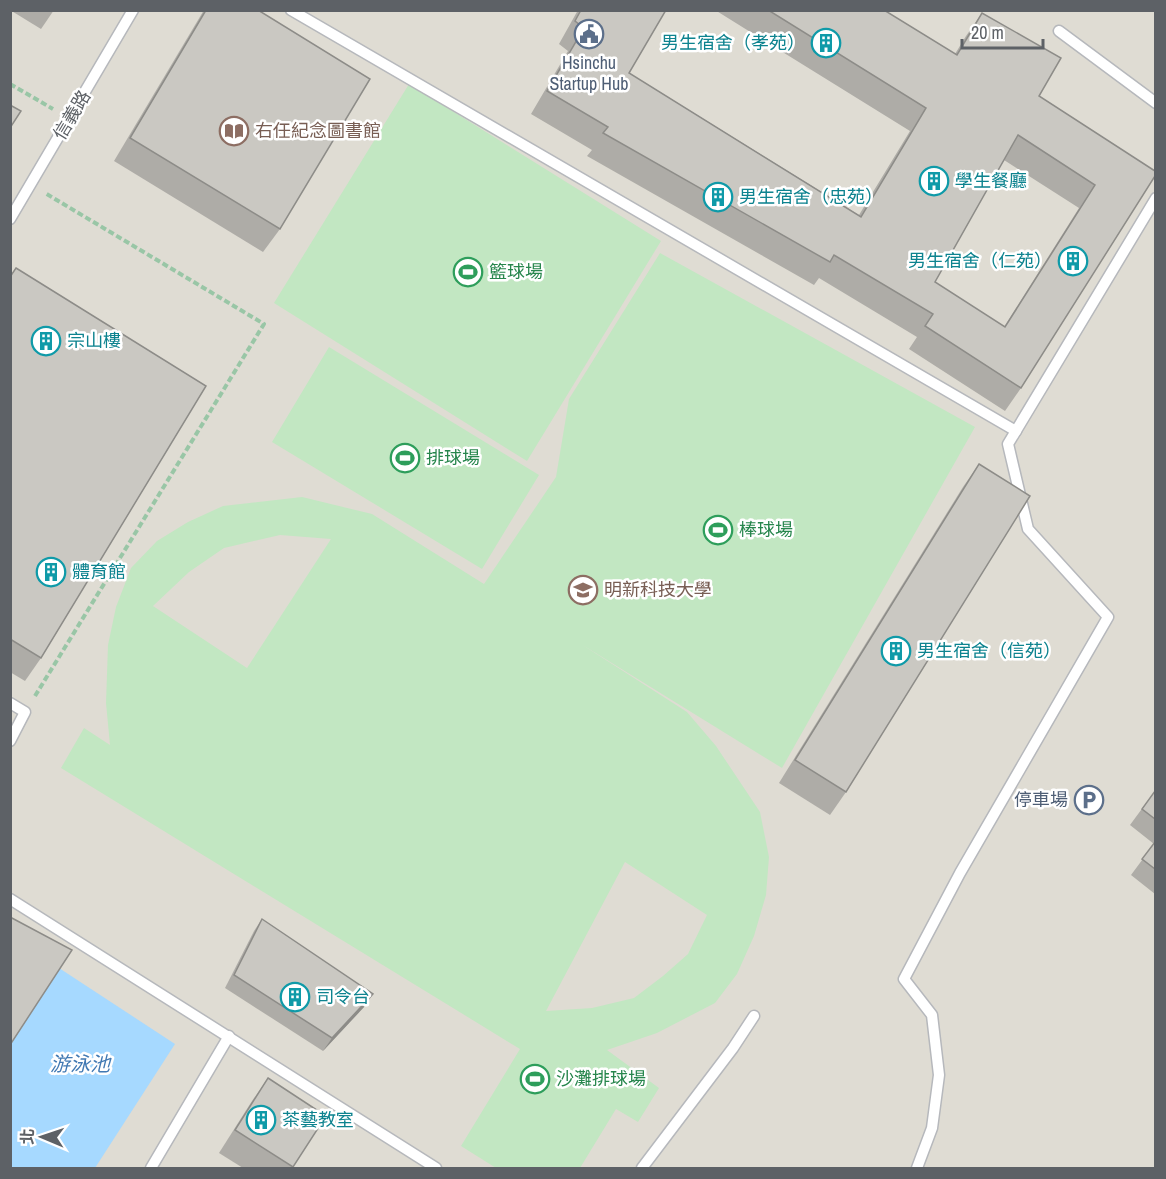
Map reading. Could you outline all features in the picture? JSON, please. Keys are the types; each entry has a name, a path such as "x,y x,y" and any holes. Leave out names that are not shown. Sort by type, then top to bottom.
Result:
{"lane":[{"name":"信義路","path":"10,219 133,10"},
{"path":"291,10 1016,430"},
{"path":"1059,31 1155,103"},
{"path":"917,1168 932,1128 939,1075 932,1015 904,979 954,882 1108,616 1028,529 1008,444 1155,198"},
{"path":"10,703 25,712 10,741"},
{"path":"10,899 436,1168"},
{"path":"642,1168 734,1048 754,1016"},
{"path":"151,1168 229,1036"}],"path":[{"path":"10,84 69,119"},
{"path":"25,712 264,324 30,185"}],"shaded area":[{"name":"明新科技大學","path":"11,11 1155,11 1155,1168 11,1168"}],"green space":[{"name":"籃球場","path":"409,84 661,241 527,461 274,303"},
{"path":"660,253 975,427 782,768 581,644 687,712 716,746 760,812 769,857 766,895 754,936 737,974 715,1003 657,1033 607,1050 659,1088 638,1122 616,1109 580,1168 496,1168 461,1146 520,1049 61,768 84,728 110,745 106,703 108,645 116,607 131,568 157,541 188,522 223,506 302,497 372,514 484,584 556,477 569,399","holes":["280,535 331,539 247,668 153,606 189,572 224,548","625,862 707,915 688,954 634,998 592,1008 546,1011"]},
{"name":"排球場","path":"329,347 539,475 482,569 272,442"}],"water":[{"name":"游泳池","path":"59,968 175,1044 95,1168 11,1168 10,1043"}],"building":[{"name":"右任紀念圖書館","path":"206,10 258,10 370,79 280,229 130,138"},
{"path":"581,10 666,10 629,73 861,217 926,108 768,10 884,10 957,55 982,13 1061,58 1039,96 1155,171 1155,176 1021,388 925,326 933,314 834,255 830,262 603,133 608,127 547,91 584,28 575,21","holes":["1018,135 1095,185 1005,327 935,282"]},
{"path":"10,105 21,111 10,128"},
{"path":"16,268 206,386 41,658 10,639 10,277"},
{"name":"男生宿舍（信苑）","path":"979,464 1030,496 846,792 795,760"},
{"path":"1155,791 1155,819 1142,809"},
{"path":"1155,842 1155,869 1142,859"},
{"path":"10,917 72,950 10,1045"},
{"name":"司令台","path":"262,919 373,994 332,1038 234,975"},
{"path":"268,1078 326,1116 293,1167 235,1130"}],"place":[{"name":"Hsinchu Startup Hub","path":"589,34"},
{"name":"男生宿舍（孝苑）","path":"826,43"},
{"name":"右任紀念圖書館","path":"234,131"},
{"name":"學生餐廳","path":"934,181"},
{"name":"男生宿舍（忠苑）","path":"718,197"},
{"name":"男生宿舍（仁苑）","path":"1073,261"},
{"name":"籃球場","path":"468,272"},
{"name":"宗山樓","path":"46,341"},
{"name":"排球場","path":"405,458"},
{"name":"棒球場","path":"718,530"},
{"name":"體育館","path":"51,572"},
{"name":"明新科技大學","path":"583,590"},
{"name":"男生宿舍（信苑）","path":"896,651"},
{"name":"停車場","path":"1089,800"},
{"name":"司令台","path":"295,997"},
{"name":"沙灘排球場","path":"535,1079"},
{"name":"茶藝教室","path":"261,1120"}]}
